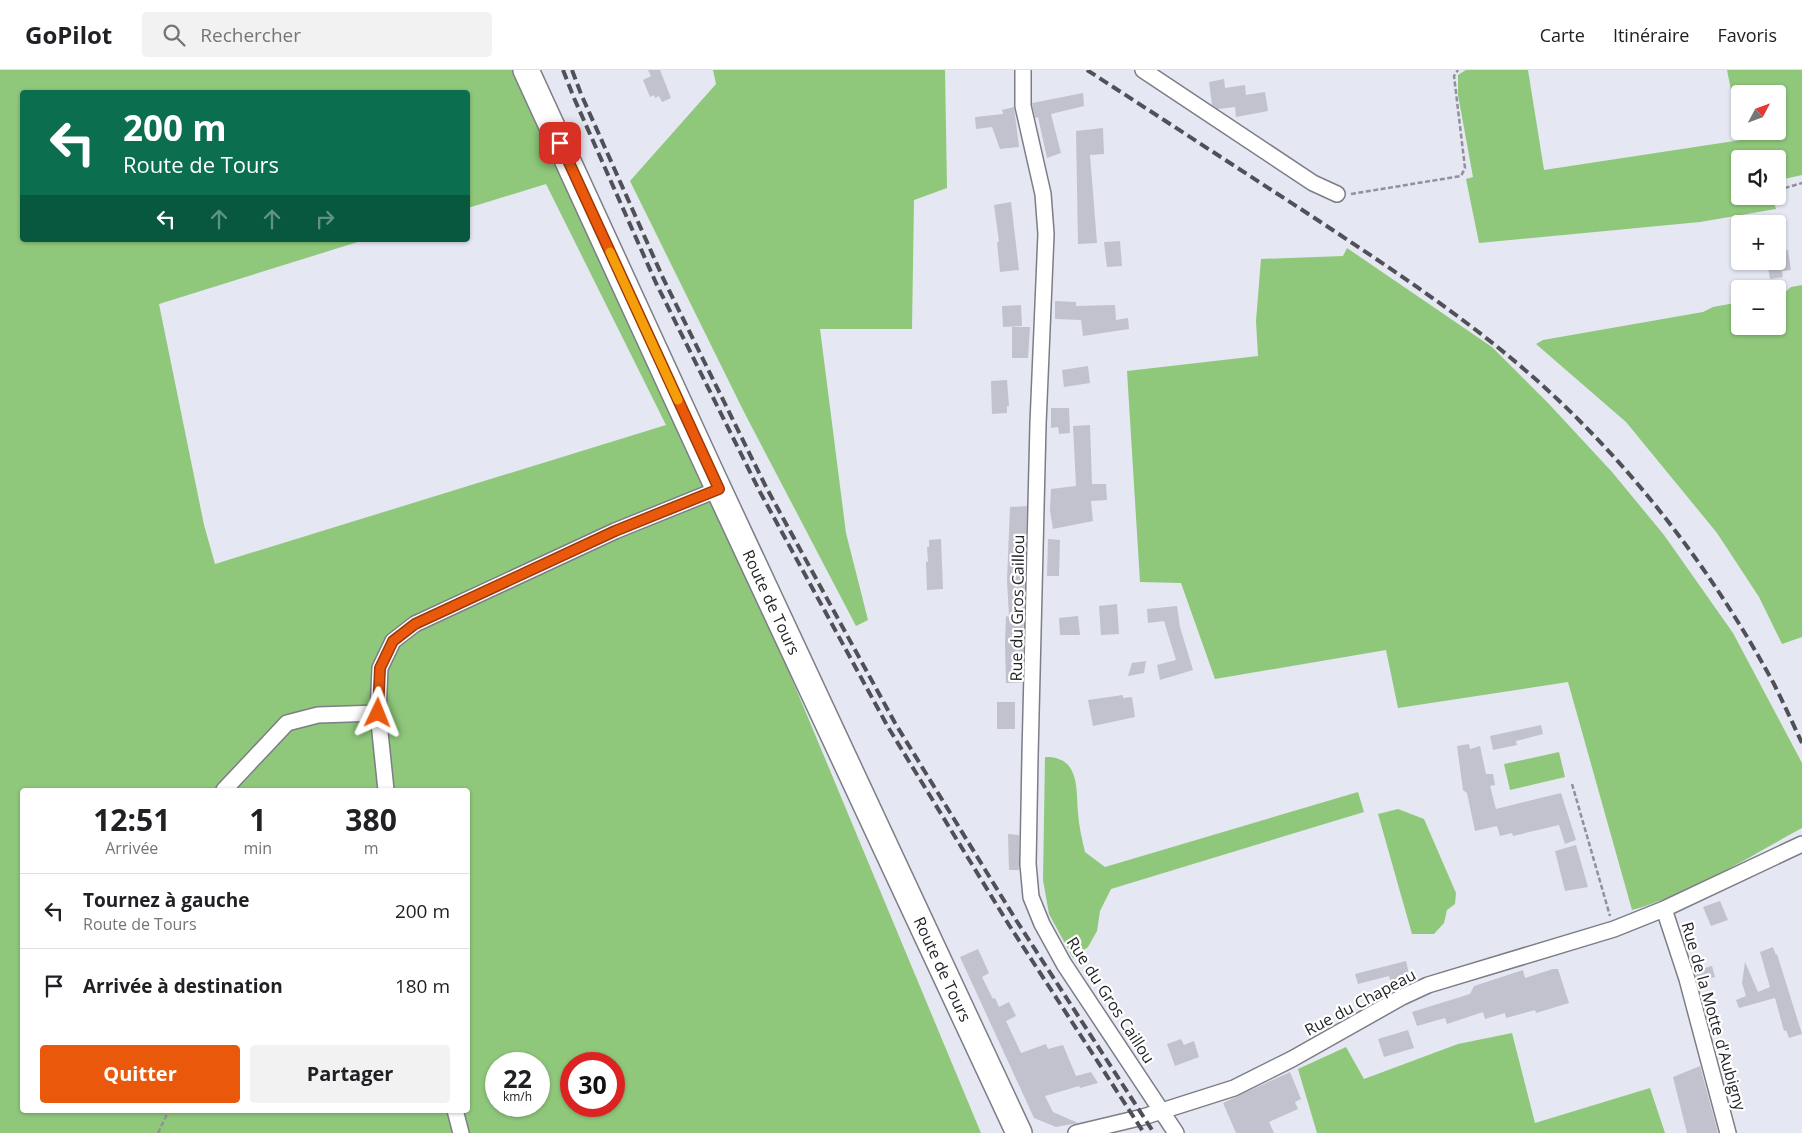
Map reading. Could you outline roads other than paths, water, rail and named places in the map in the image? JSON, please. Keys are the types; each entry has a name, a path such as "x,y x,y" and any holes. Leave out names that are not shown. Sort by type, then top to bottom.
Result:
{"main road":[{"name":"Route de Tours","path":"526,70 1019,1133"}],"street":[{"name":"Rue du Gros Caillou","path":"1023,70 1023,106 1043,194 1046,234 1038,424 1030,756 1028,864 1031,897 1042,924 1064,964 1176,1133"},
{"path":"1142,70 1313,183 1337,194"},
{"path":"386,788 378,713 380,668 393,641 415,624 615,531 719,489"},
{"path":"226,788 287,723 318,715 378,713"},
{"name":"Rue du Chapeau","path":"1076,1133 1161,1112 1234,1088 1292,1059 1402,997 1428,985 1614,929 1802,844"},
{"name":"Rue de la Motte d'Aubigny","path":"1664,908 1687,979 1728,1133"},
{"path":"456,1113 461,1133"}],"railway":[{"path":"563,70 656,283 760,492 888,727 1009,925 1144,1133"},
{"path":"572,70 663,278 766,487 895,723 1016,920 1154,1133"},
{"path":"1087,70 1400,275 1458,316 1541,384 1609,451 1670,524 1699,563 1751,643 1774,684 1802,743"}]}
